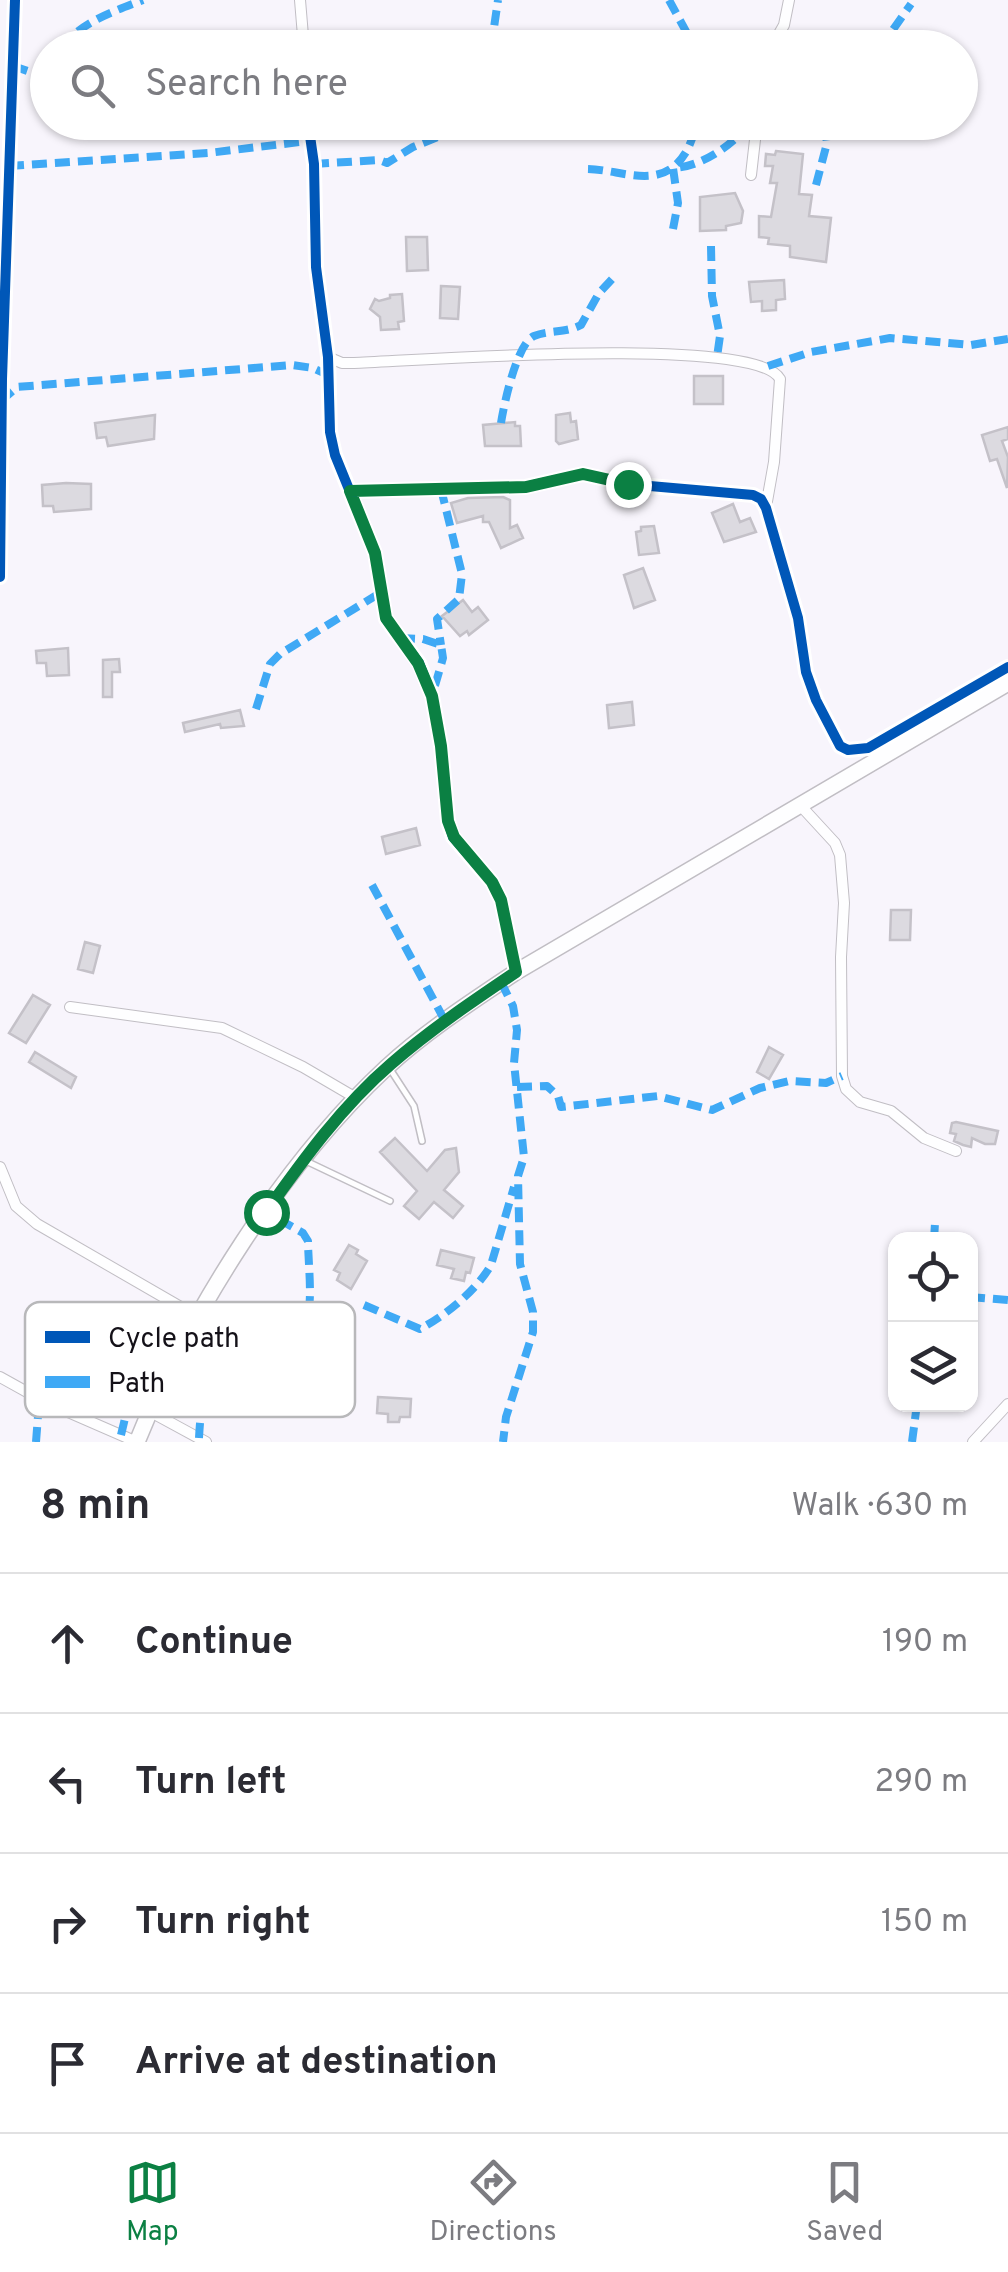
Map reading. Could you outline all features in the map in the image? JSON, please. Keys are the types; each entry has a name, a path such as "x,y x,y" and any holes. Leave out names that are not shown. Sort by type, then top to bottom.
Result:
{"main road":[{"path":"208,1302 304,1160 356,1098 445,1020 516,972 1008,684"},
{"path":"137,1442 147,1417"}],"street":[{"path":"0,577 2,379 15,0"},
{"path":"300,0 302,30"},
{"path":"781,30 789,0"},
{"path":"311,140 316,268 328,357 334,455 375,553 386,618 418,663 432,696 448,821 454,837 492,882 501,900 516,972"},
{"path":"751,175 756,140"},
{"path":"328,357 354,363 625,352 716,357 768,366 780,378 774,462 766,508 798,618 806,672 840,746 848,750 868,748 1008,667"},
{"path":"350,491 526,487 583,474 628,484 753,495 766,508"},
{"path":"800,805 835,843 840,855 844,903 842,1076 846,1089 860,1102 892,1111 924,1138 956,1152"},
{"path":"70,1008 222,1028 356,1098"},
{"path":"0,1167 16,1206 37,1224 172,1302"},
{"path":"0,1377 25,1391"},
{"path":"974,1442 1008,1404"},
{"path":"80,1417 137,1442"},
{"path":"158,1417 206,1442"}],"lane":[{"path":"388,1066 414,1106 422,1141"},
{"path":"304,1160 390,1201"}],"building":[{"path":"776,151 803,154 799,194 812,195 809,216 831,218 826,262 790,257 790,246 768,244 769,238 759,237 759,216 771,217 777,183 770,183 773,166 765,166 766,154 775,155"},
{"path":"735,193 743,211 741,223 726,226 726,230 700,231 700,197"},
{"path":"406,237 427,237 428,270 407,271"},
{"path":"784,280 785,299 776,300 776,310 762,311 762,301 751,302 749,282"},
{"path":"441,286 460,287 458,319 440,318"},
{"path":"402,294 404,321 398,322 399,329 381,330 380,317 370,309 375,299"},
{"path":"694,376 723,376 723,404 694,404"},
{"path":"570,413 571,422 576,421 578,439 559,444 556,415"},
{"path":"155,415 154,439 108,446 106,437 97,438 95,423"},
{"path":"515,422 515,426 520,426 521,446 485,446 483,425"},
{"path":"1008,427 1008,439 1002,441 1008,457 1007,488 997,459 990,461 982,435"},
{"path":"91,484 91,509 54,512 53,506 43,506 42,485"},
{"path":"468,498 510,500 510,528 517,525 523,538 501,548 483,516 457,523 451,503"},
{"path":"733,504 740,522 750,518 756,532 724,542 712,513"},
{"path":"654,526 659,553 639,555 636,532 641,527"},
{"path":"643,568 655,600 634,608 624,575"},
{"path":"463,600 472,612 478,607 488,620 469,635 467,631 460,636 442,616"},
{"path":"68,648 69,675 47,676 46,663 37,663 36,651"},
{"path":"119,659 120,672 112,672 112,697 103,697 103,660"},
{"path":"632,702 634,725 609,728 607,705"},
{"path":"240,710 244,726 221,728 220,724 185,732 183,723"},
{"path":"416,828 420,845 386,854 382,837"},
{"path":"891,910 911,910 910,940 890,940"},
{"path":"85,942 100,946 93,973 78,969"},
{"path":"33,995 50,1005 26,1043 9,1033"},
{"path":"769,1047 783,1055 769,1079 757,1072"},
{"path":"35,1052 76,1077 71,1088 29,1062"},
{"path":"952,1123 998,1131 995,1144 972,1138 971,1147 954,1141 956,1134 950,1133"},
{"path":"395,1138 427,1171 445,1150 456,1148 459,1172 444,1190 463,1206 453,1218 434,1202 419,1219 404,1206 417,1191 380,1152"},
{"path":"349,1245 367,1261 351,1289 337,1280 340,1273 334,1270"},
{"path":"441,1250 474,1258 464,1281 451,1278 454,1269 437,1265"},
{"path":"378,1397 411,1399 410,1417 388,1422 388,1414 377,1413"}],"marked path":[{"path":"81,30 143,0"},
{"path":"494,30 498,0"},
{"path":"669,0 685,30"},
{"path":"893,30 911,4"},
{"path":"13,66 30,72"},
{"path":"9,166 208,153 301,140"},
{"path":"314,164 379,160 387,163 430,140"},
{"path":"588,169 642,176 666,172 686,152 692,140"},
{"path":"673,229 678,203 673,168 695,163 733,140"},
{"path":"816,185 827,140"},
{"path":"711,246 712,296 720,336 717,357"},
{"path":"501,423 512,375 528,341 540,334 581,325 599,293 614,277"},
{"path":"768,366 811,352 890,338 971,345 1008,339"},
{"path":"1,401 17,387 292,365 328,375"},
{"path":"441,489 462,574 459,599 437,619 441,645"},
{"path":"256,709 270,664 280,654 380,593"},
{"path":"400,638 441,645 443,658 432,696"},
{"path":"372,885 445,1021"},
{"path":"501,982 513,1006 517,1030 514,1063 524,1157 518,1176 520,1264 533,1312 533,1332 506,1417 503,1442"},
{"path":"517,1087 547,1086 558,1096 561,1107 658,1096 712,1110 760,1088 789,1081 826,1083 842,1076"},
{"path":"364,1305 420,1329 450,1309 491,1265 514,1187"},
{"path":"266,1212 303,1233 308,1241 309,1302"},
{"path":"934,1232 935,1223"},
{"path":"978,1298 1008,1300"},
{"path":"912,1442 916,1412"},
{"path":"36,1442 38,1417"},
{"path":"121,1435 125,1417"},
{"path":"199,1438 201,1417"}],"cycle path":[{"path":"0,577 2,379 15,0"},
{"path":"311,140 316,267 335,455 375,553 386,619 419,663 432,696 453,837 492,882 501,900 516,972"},
{"path":"350,491 525,487 583,474 627,484 753,495 761,499 798,618 806,672 840,746 848,750 868,748 1008,667"}],"route":[{"path":"266,1212 304,1160 388,1066 445,1020 516,972 501,900 492,882 454,837 448,821 432,696 418,663 386,618 375,553 350,491 526,487 583,474 628,484"}]}
